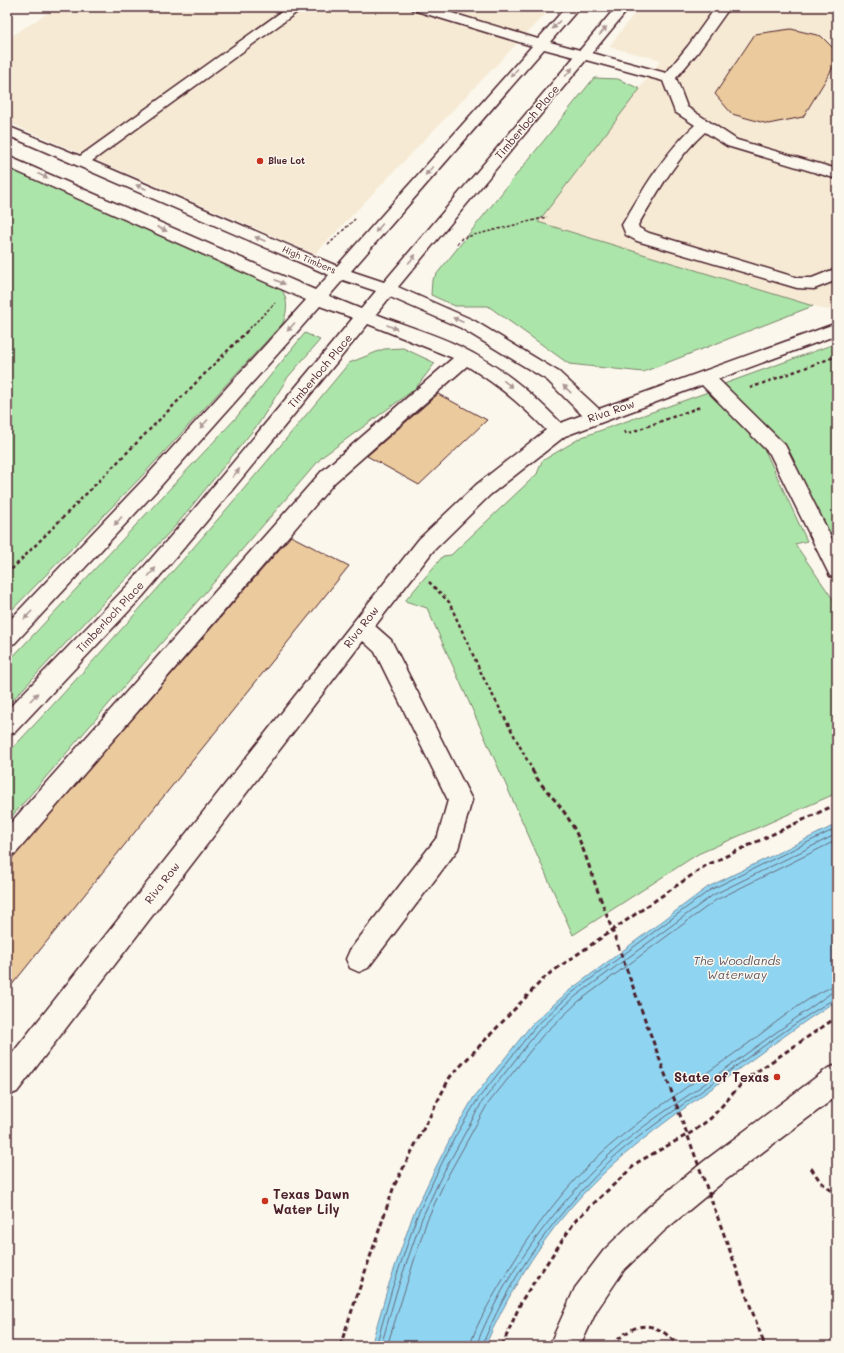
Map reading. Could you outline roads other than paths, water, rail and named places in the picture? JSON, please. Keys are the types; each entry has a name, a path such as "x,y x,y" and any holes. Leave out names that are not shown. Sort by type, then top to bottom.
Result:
{"street":[{"path":"81,162 297,7"},
{"path":"418,7 540,43 669,78"},
{"path":"7,637 106,534 340,273 573,7"},
{"name":"Timberloch Place","path":"7,726 136,590 260,445 387,289 623,7"},
{"path":"669,78 693,49 722,7"},
{"path":"669,78 680,110 732,143 837,174"},
{"path":"704,125 690,135 664,170 630,225 632,231 643,237 798,282 814,284 837,273"},
{"name":"High Timbers","path":"7,130 340,273 387,289 467,324 519,354 553,376 596,416"},
{"path":"7,161 317,298 452,350 491,372 526,398 558,431"},
{"name":"Riva Row","path":"7,1082 409,566 426,545 482,490 558,431 837,329"},
{"path":"7,846 328,478 466,357"},
{"path":"706,378 778,450 837,570"},
{"path":"359,959 450,841 460,800 383,646 362,627"},
{"path":"564,1346 586,1299 614,1260 655,1220 713,1172 837,1079"}],"water":[{"name":"The Woodlands Waterway","path":"837,824 837,1000 672,1117 599,1177 567,1212 543,1243 511,1293 485,1346 371,1346 388,1287 413,1215 453,1133 474,1097 532,1024 570,990 708,887"}],"place":[{"name":"Blue Lot","path":"260,161"},
{"name":"State of Texas","path":"777,1077"},
{"name":"Texas Dawn Water Lily","path":"265,1201"}]}
